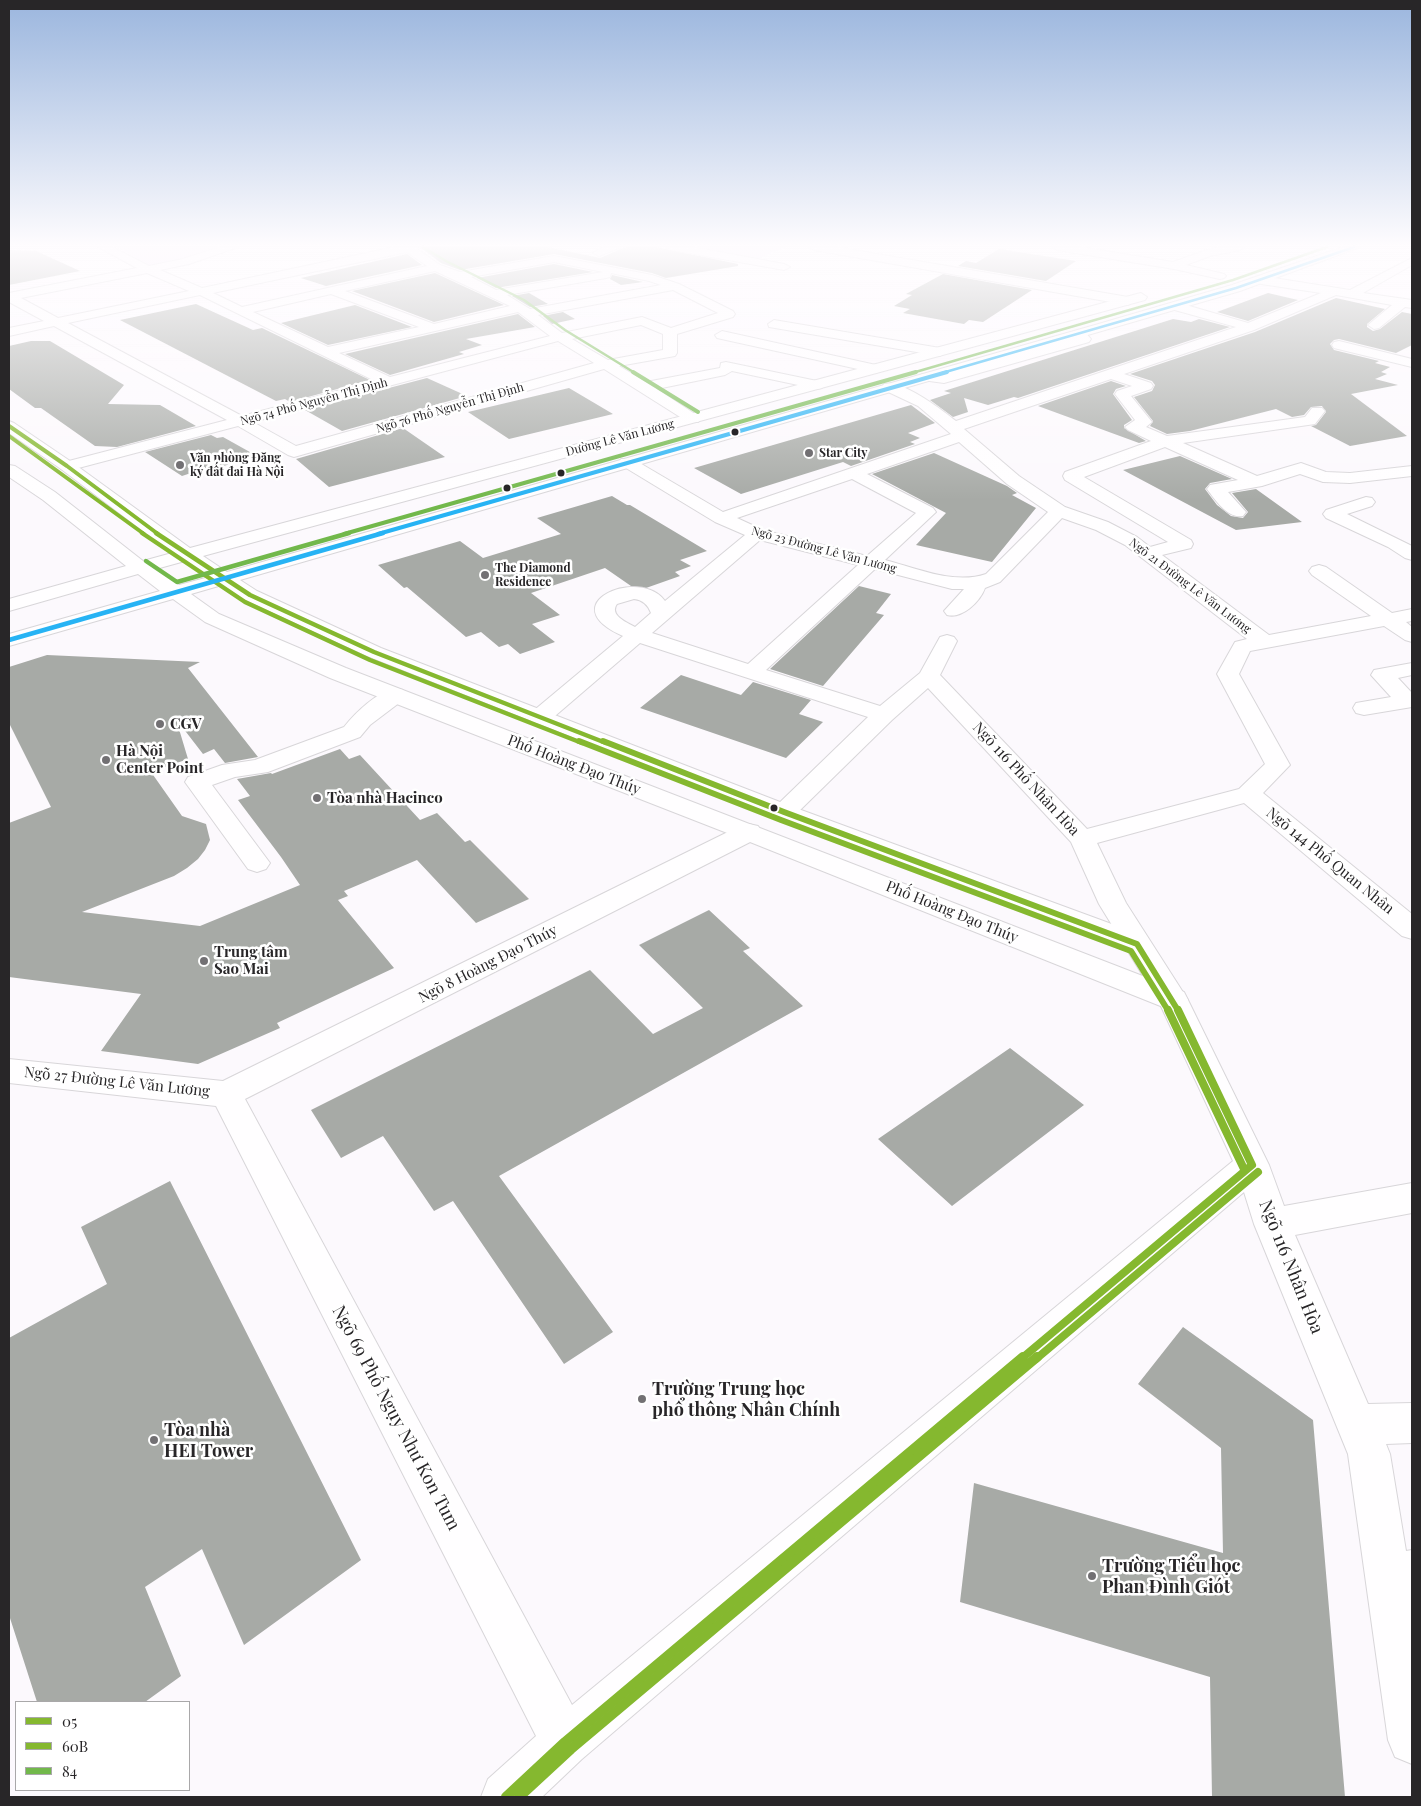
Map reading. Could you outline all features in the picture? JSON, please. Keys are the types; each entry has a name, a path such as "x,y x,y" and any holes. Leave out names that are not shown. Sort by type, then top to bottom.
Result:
{"main road":[{"path":"72,331 241,421"},
{"path":"282,331 389,382"},
{"path":"325,352 413,331"},
{"path":"552,331 693,419"},
{"name":"Ngõ 74 Phố Nguyễn Thị Định","path":"67,466 560,337 589,331"},
{"path":"814,331 940,352"},
{"path":"829,334 833,331"},
{"name":"Đường Lê Văn Lương","path":"9,605 189,554 1015,331"},
{"name":"Đường Lê Văn Lương","path":"9,640 1087,331"},
{"path":"721,518 853,473 1111,374 1237,331"},
{"name":"Ngõ 76 Phố Nguyễn Thị Định","path":"241,421 294,452 606,364 670,353 670,332"},
{"path":"722,336 876,369"},
{"path":"1339,345 1412,363"},
{"path":"644,387 726,368 817,385"},
{"path":"1111,374 1146,386 1122,394 1144,422 1133,427 1256,482"},
{"name":"Ngõ 21 Đường Lê Văn Lương","path":"852,375 889,387 923,403 1013,480 1058,511 1102,526 1148,553 1264,642"},
{"path":"1148,553 1184,544 1071,476 1166,441 1310,421 1317,411"},
{"path":"9,426 67,466 168,542 227,578 250,595 374,652 784,812 1137,944"},
{"name":"Ngõ 23 Đường Lê Văn Lương","path":"627,462 721,518 757,534 868,564 952,583 976,584"},
{"path":"1237,512 1216,488 1256,482 1301,468 1323,477 1350,478 1412,471"},
{"name":"Phố Hoàng Đạo Thúy","path":"11,473 49,496 141,568 212,618 338,673 1173,1000"},
{"path":"750,673 927,512 853,473"},
{"path":"1366,502 1332,514 1394,543 1412,554"},
{"path":"954,611 973,593 976,584 993,578 1058,511"},
{"path":"540,717 757,534"},
{"path":"1394,543 1412,537"},
{"path":"1319,571 1412,636"},
{"path":"662,615 653,600 643,594 624,595 605,603 603,610 610,621 637,635 884,715"},
{"path":"1082,839 1248,794 1278,765 1228,674 1242,646 1412,615"},
{"path":"929,676 946,641"},
{"path":"338,673 374,652"},
{"path":"1364,708 1408,701 1382,675 1412,669"},
{"name":"Ngõ 8 Hoàng Đạo Thúy","path":"226,1094 748,832 784,812 884,715 929,676"},
{"name":"Ngõ 116 Phố Nhân Hòa","path":"929,676 1082,839 1113,904 1173,1000"},
{"path":"257,862 197,782 231,770 259,767 352,732 362,720 394,695"},
{"name":"Ngõ 144 Phố Quan Nhân","path":"1248,794 1408,920"},
{"name":"Ngõ 116 Nhân Hòa","path":"1173,1000 1252,1165 1272,1224 1363,1440"},
{"name":"Ngõ 27 Đường Lê Văn Lương","path":"9,1070 226,1094"},
{"name":"Ngõ 69 Phố Ngụy Như Kon Tum","path":"226,1094 565,1742"},
{"path":"506,1797 565,1742 1252,1165"},
{"path":"1272,1224 1412,1198"},
{"path":"1412,1423 1363,1440 1400,1574 1412,1740"}],"building":[{"path":"142,331 269,331 370,380 290,402 285,399 276,401"},
{"path":"299,331 392,331 328,345"},
{"path":"443,331 510,331 466,339 482,345 459,352 464,354 390,375 345,354"},
{"path":"1134,331 1217,331 1018,398 1014,397 988,405 964,398 968,412 953,417 930,400 951,393 944,391"},
{"path":"1412,331 1412,345 1396,353 1339,339 1334,340 1330,344 1334,350 1379,361 1375,363 1390,367 1381,372 1387,374 1375,379 1398,385 1351,394 1407,436 1350,446 1311,426 1316,425 1326,412 1322,406 1311,407 1304,415 1292,417 1276,409 1190,431 1167,434 1150,426 1153,421 1134,397 1152,391 1155,385 1152,381 1130,374 1255,332"},
{"path":"31,341 50,341 124,385 108,404 160,405 196,426 117,447 95,446 41,408 35,408 9,389 9,346"},
{"path":"427,378 467,396 342,431 305,410"},
{"path":"1111,381 1126,386 1116,389 1113,394 1132,420 1124,425 1124,428 1146,441 1139,443 1038,406"},
{"path":"569,388 613,414 509,439 468,412"},
{"name":"Star City","path":"911,405 935,423 908,433 920,438 910,442 915,444 851,466 843,462 741,494 694,468"},
{"path":"403,428 445,457 329,487 296,459"},
{"path":"211,435 217,438 223,437 257,456 190,476 188,474 182,476 145,452"},
{"path":"934,453 1007,486 1017,493 1012,495 1036,508 992,562 916,545 946,513 872,474"},
{"path":"1180,456 1232,479 1210,483 1205,489 1217,505 1231,516 1243,518 1248,512 1232,493 1256,489 1302,522 1236,530 1123,470"},
{"name":"The Diamond Residence","path":"612,496 707,551 680,560 691,566 675,572 680,576 646,588 631,586 605,568 531,593 560,615 532,624 555,642 520,654 508,644 499,647 481,632 466,637 378,565 460,541 483,558 561,534 537,518"},
{"path":"859,586 891,594 876,613 884,615 823,686 770,669"},
{"path":"47,655 200,662 188,668 258,757 225,763 214,749 203,754 176,719 188,759 151,772 182,816 206,824 210,840 198,859 174,876 82,912 200,926 300,885 238,800 250,796 237,779 272,774 340,749 349,759 360,755 420,820 437,813 465,842 470,840 529,899 476,923 417,860 344,891 348,896 338,900 394,968 277,1023 280,1028 198,1064 101,1051 141,994 9,977 9,823 51,807 9,723 9,667"},
{"path":"681,675 741,695 753,682 811,700 799,714 823,722 786,758 640,708"},
{"path":"709,910 750,948 743,951 803,1006 499,1176 613,1332 564,1364 453,1201 434,1211 383,1136 341,1158 311,1110 590,970 653,1034 703,1008 639,945"},
{"path":"1010,1048 1084,1105 952,1206 878,1139"},
{"name":"Tòa nhà HEI Tower","path":"170,1181 361,1560 244,1645 202,1549 145,1587 181,1676 146,1701 37,1701 9,1615 9,1338 107,1284 81,1227"},
{"path":"1183,1327 1313,1420 1345,1797 1212,1797 1210,1677 960,1602 974,1483 1223,1553 1221,1448 1138,1384"}],"transit line":[{"name":"84","path":"567,331 698,412"},
{"name":"84","path":"146,561 177,582 1058,331"},
{"path":"9,640 1089,331"},
{"name":"05","path":"9,426 67,466 168,542 250,595 374,652 784,812 1137,944 1173,1000 1252,1165"},
{"name":"60B","path":"9,436 62,473 163,549 245,602 370,660 781,820 1131,951 1165,1004 1244,1169"},
{"name":"05","path":"506,1797 565,1742 1252,1165"},
{"name":"60B","path":"519,1797 571,1749 1258,1172"}],"place":[{"name":"Star City","path":"809,453"},
{"name":"Văn phòng Đăng ký đất đai Hà Nội","path":"180,465"},
{"name":"The Diamond Residence","path":"485,575"},
{"name":"CGV","path":"160,724"},
{"name":"Hà Nội Center Point","path":"106,760"},
{"name":"Tòa nhà Hacinco","path":"317,798"},
{"name":"Trung tâm Sao Mai","path":"204,961"},
{"name":"Trường Trung học phổ thông Nhân Chính","path":"642,1399"},
{"name":"Tòa nhà HEI Tower","path":"154,1440"},
{"name":"Trường Tiểu học Phan Đình Giót","path":"1092,1576"}]}
